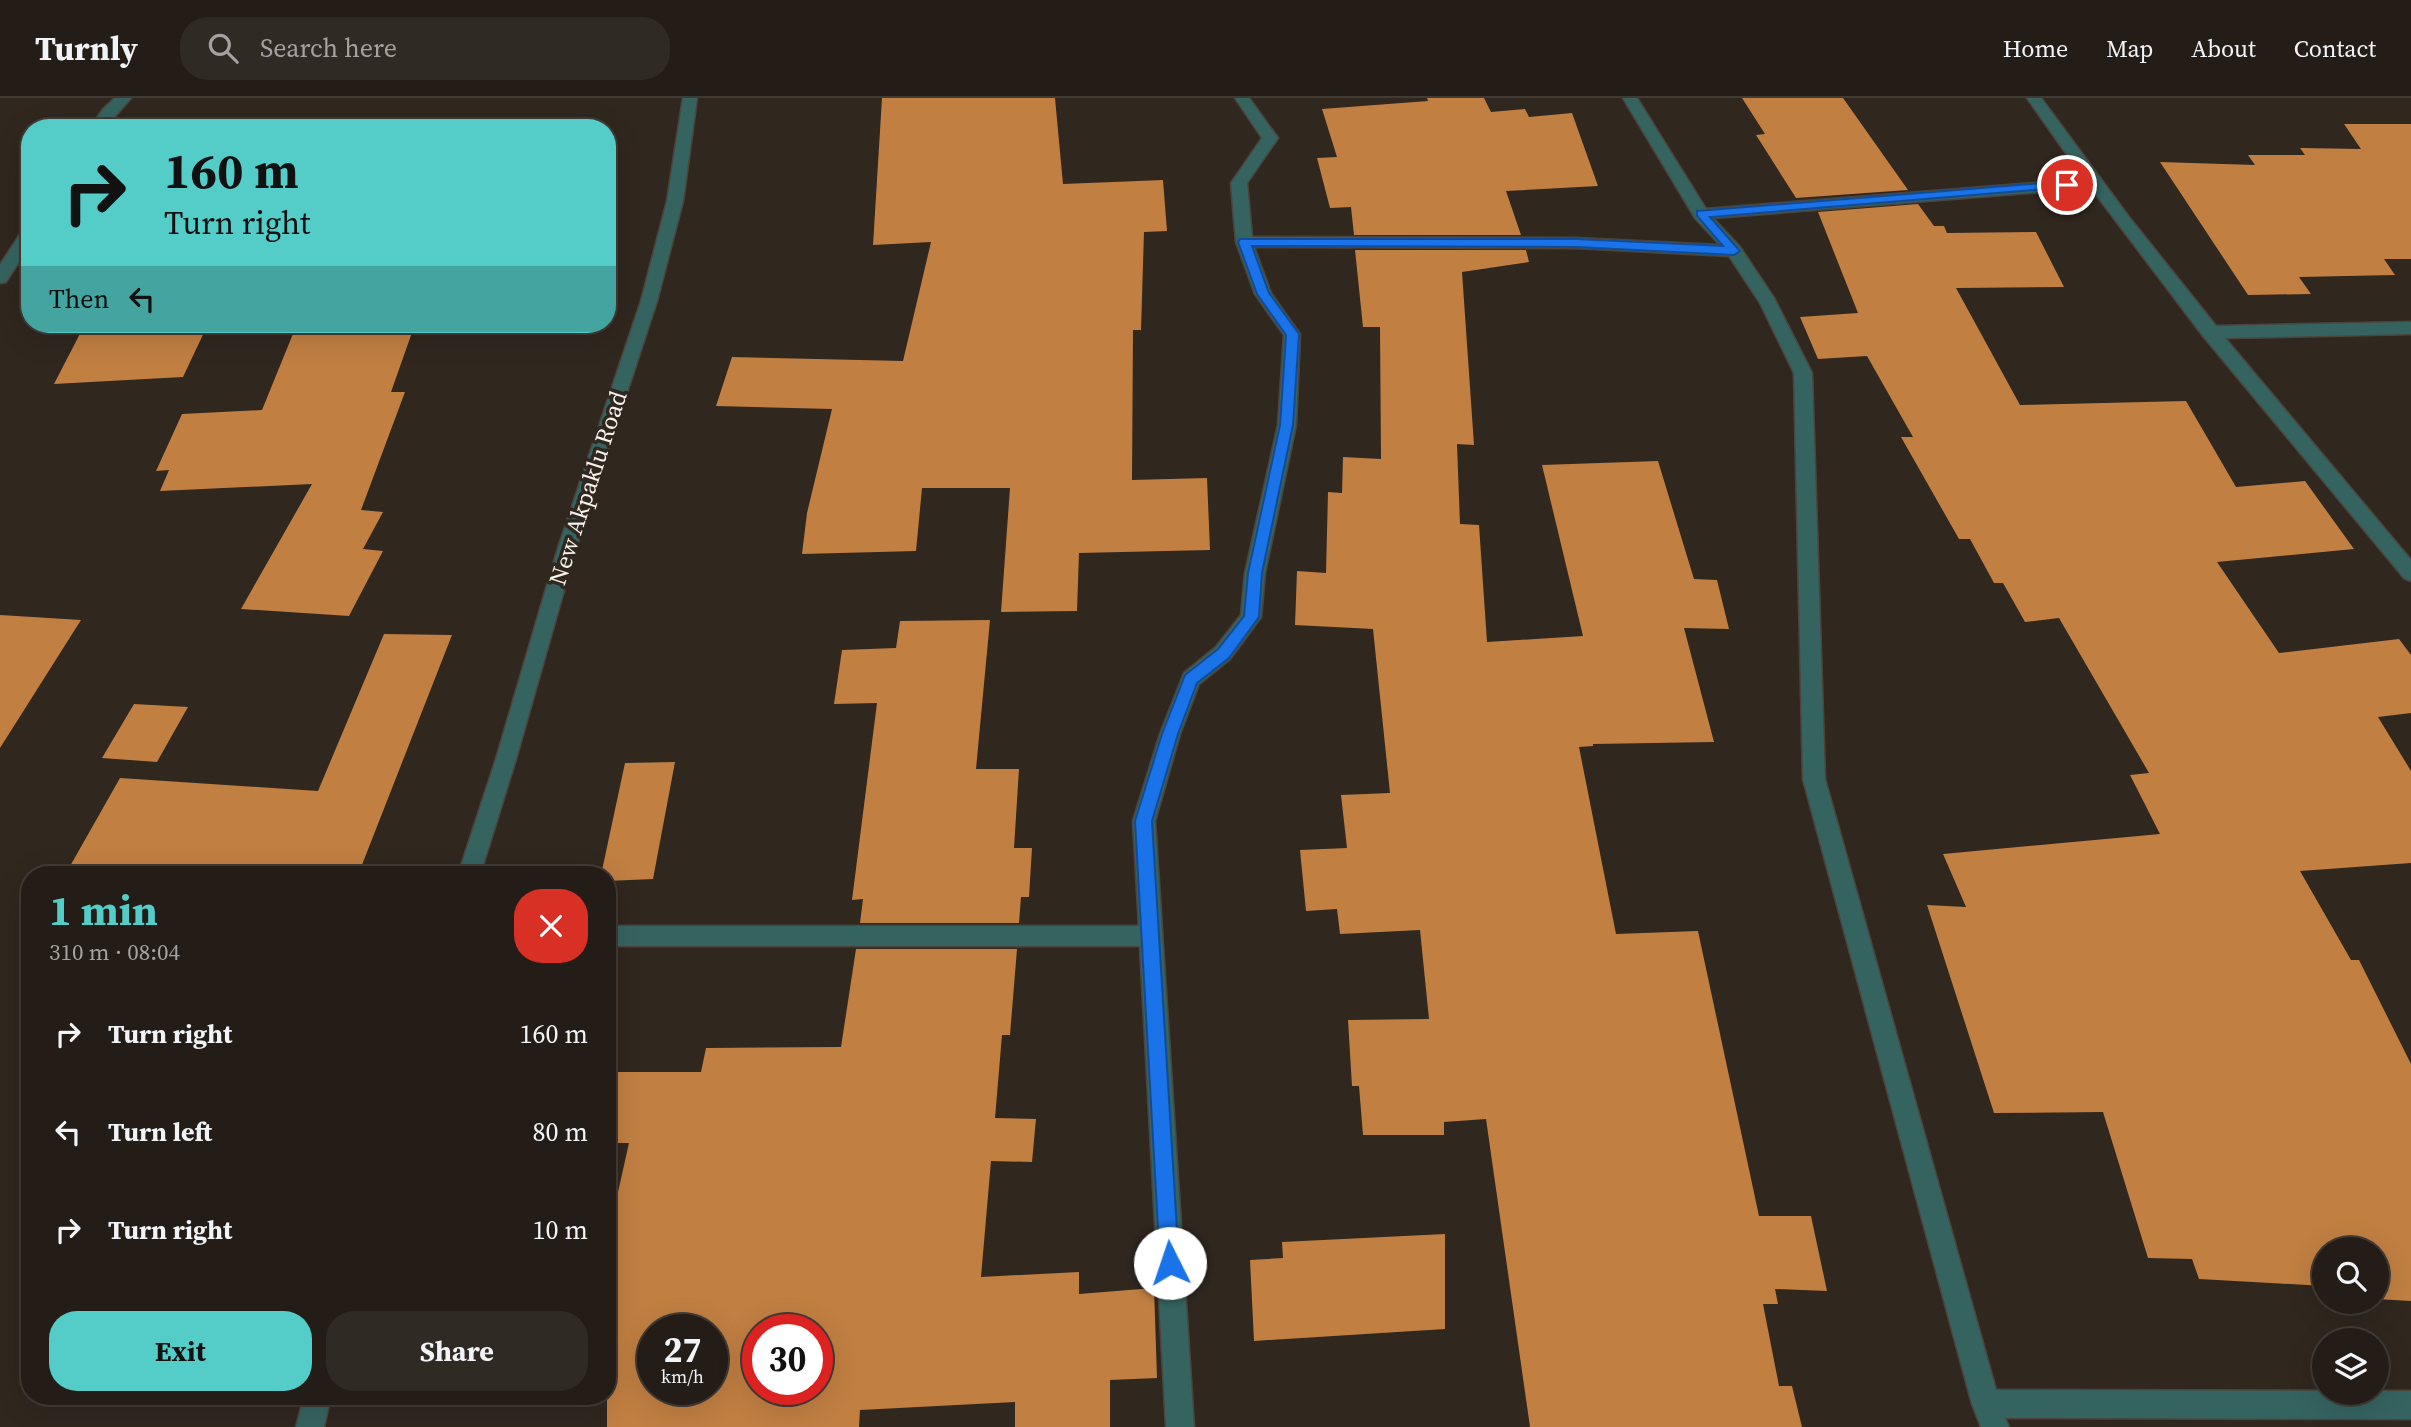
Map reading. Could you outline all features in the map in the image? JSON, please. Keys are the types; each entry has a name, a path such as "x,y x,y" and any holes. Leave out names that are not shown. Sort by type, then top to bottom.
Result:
{"street":[{"path":"103,119 124,98"},
{"name":"New Akpaklu Road","path":"473,866 567,548 649,302 676,201 690,98"},
{"path":"1180,1427 1144,821 1170,734 1191,680 1223,653 1251,617 1255,573 1287,425 1292,334 1263,294 1244,242 1239,183 1270,138 1242,98"},
{"path":"1630,98 1701,214 1734,251 1768,302 1803,373 1814,779 1990,1416 2411,1405"},
{"path":"2034,98 2093,183 2209,332 2411,573"},
{"path":"1701,214 2093,183"},
{"path":"1244,242 1576,243 1734,251"},
{"path":"0,278 21,246"},
{"path":"2209,332 2411,328"},
{"path":"616,936 1149,936"},
{"path":"310,1427 316,1405"}],"building":[{"path":"882,98 1055,98 1063,184 1163,180 1167,231 1144,232 1141,330 1133,330 1132,480 1207,478 1210,550 1079,553 1077,611 1001,612 1010,488 922,488 916,551 802,554 807,513 832,409 716,406 732,357 903,361 931,242 873,245"},
{"path":"1427,98 1484,98 1491,112 1525,109 1529,117 1572,113 1598,186 1506,191 1521,235 1354,235 1351,207 1330,208 1317,158 1337,157 1322,109 1428,101"},
{"path":"1742,98 1843,98 1908,190 1796,198 1756,135 1765,134"},
{"path":"2344,124 2411,124 2411,259 2384,259 2395,275 2299,277 2311,294 2248,295 2160,162 2255,165 2248,155 2305,155 2300,148 2361,149"},
{"path":"1918,204 1934,226 1944,226 1947,233 2036,232 2064,287 1956,288 2020,405 2186,401 2236,487 2305,481 2354,549 2217,562 2279,653 2399,639 2411,655 2411,713 2378,717 2411,771 2411,863 2300,871 2351,960 2359,960 2411,1064 2411,1301 2389,1300 2389,1237 2312,1237 2312,1285 2199,1279 2192,1259 2148,1258 2103,1112 1994,1113 1927,905 1966,907 1943,854 2160,834 2130,775 2149,773 2059,618 2025,622 2003,583 1994,583 1970,539 1959,539 1901,437 1913,437 1867,356 1818,359 1800,317 1858,313 1818,212"},
{"path":"1355,250 1526,250 1529,262 1462,272 1474,445 1457,444 1460,524 1479,525 1487,642 1583,636 1542,465 1658,461 1694,579 1717,580 1729,629 1684,628 1714,742 1593,744 1579,747 1616,934 1698,931 1759,1216 1811,1216 1827,1291 1775,1289 1778,1304 1763,1304 1779,1386 1792,1386 1802,1427 1530,1427 1486,1119 1444,1122 1444,1135 1363,1135 1359,1086 1352,1086 1348,1020 1429,1019 1420,930 1340,934 1337,909 1306,911 1300,850 1347,848 1341,795 1390,793 1373,629 1295,625 1297,571 1326,573 1328,492 1342,493 1343,457 1381,459 1380,327 1363,327"},
{"path":"80,333 204,333 183,377 54,384"},
{"path":"293,333 412,333 391,392 405,392 361,510 383,512 363,549 383,551 349,616 241,609 312,484 160,491 169,470 156,471 182,414 262,410"},
{"path":"0,615 81,620 0,748"},
{"path":"990,620 976,769 1019,769 1014,848 1032,848 1029,897 1021,897 1019,923 860,923 863,899 852,900 877,703 834,704 842,650 896,648 900,621"},
{"path":"384,634 452,635 362,866 70,866 120,778 318,791"},
{"path":"134,704 188,707 157,762 102,758"},
{"path":"675,762 653,879 616,881 616,866 603,866 625,763"},
{"path":"856,949 1017,949 1010,1035 1002,1035 995,1118 1036,1119 1032,1162 991,1161 981,1277 1079,1272 1079,1294 1154,1288 1157,1378 1110,1380 1110,1427 1015,1427 1015,1402 860,1410 859,1427 607,1427 607,1405 616,1405 616,1201 629,1143 616,1143 616,1072 701,1072 706,1048 841,1047"},
{"path":"1445,1234 1445,1329 1254,1341 1250,1260 1283,1258 1282,1242"}],"route":[{"path":"1170,1263 1144,821 1170,734 1191,680 1223,653 1251,617 1255,573 1287,425 1292,334 1263,294 1244,242 1576,243 1734,251 1701,214 2067,185"}]}
